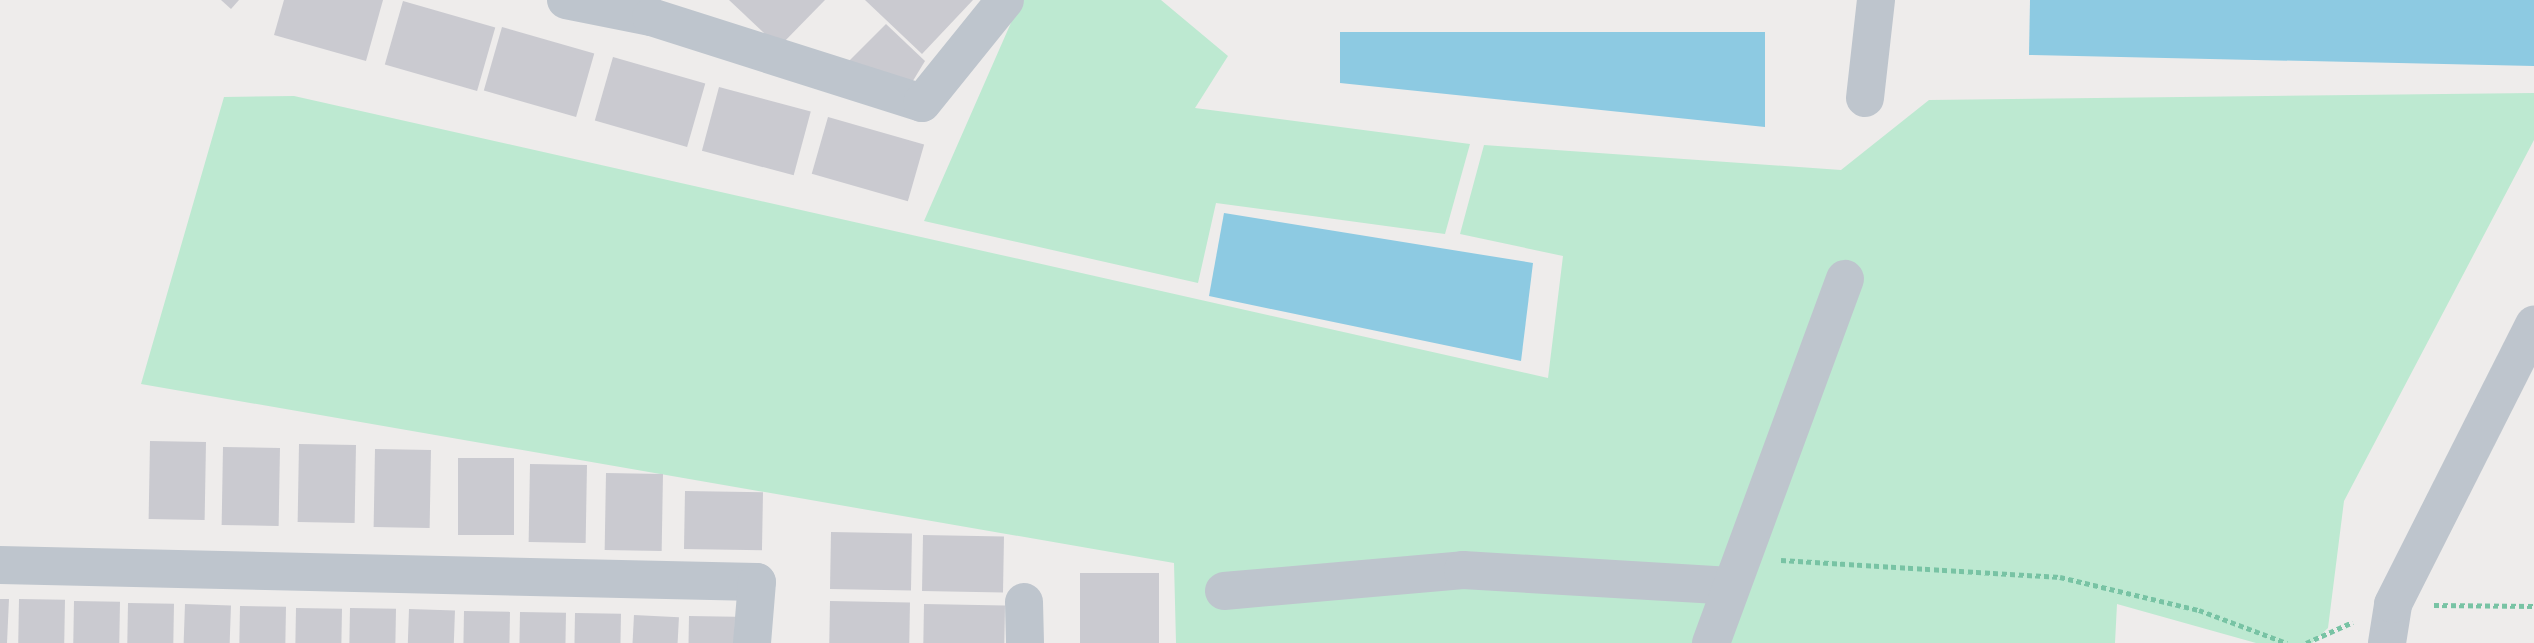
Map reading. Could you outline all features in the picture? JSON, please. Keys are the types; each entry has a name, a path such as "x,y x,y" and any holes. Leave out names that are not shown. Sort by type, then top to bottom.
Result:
{"street":[{"path":"566,0 642,8 922,103 1005,0"},
{"path":"1865,98 1876,0"},
{"path":"1711,643 1845,279"},
{"path":"2387,643 2393,604 2534,325"},
{"path":"0,565 757,582 752,643"},
{"path":"1224,591 1463,570 1736,572"},
{"path":"1024,602 1025,643"}],"path":[{"path":"1736,572 2060,577 2199,610 2287,643"}],"green space":[{"path":"1021,0 1161,0 1228,56 1195,108 1470,144 1445,234 1216,203 1198,283 924,221"},
{"path":"2534,93 2534,140 2344,501 2328,628 2312,643 2256,643 2117,604 2115,643 1176,643 1174,563 141,384 224,97 294,96 1548,378 1563,256 1460,234 1484,145 1841,170 1929,100"}],"water":[{"path":"2030,0 2534,0 2534,66 2029,55"},
{"path":"1340,32 1765,32 1765,127 1340,83"},
{"path":"1224,213 1533,263 1521,361 1209,296"}],"building":[{"path":"221,0 239,0 231,9"},
{"path":"284,0 383,0 366,61 274,35"},
{"path":"729,0 825,0 779,47"},
{"path":"865,0 973,0 922,54"},
{"path":"403,1 495,27 477,91 385,64"},
{"path":"886,24 925,61 908,89 846,64"},
{"path":"502,27 594,53 576,117 484,90"},
{"path":"613,57 705,83 687,147 595,120"},
{"path":"719,87 811,112 794,175 702,151"},
{"path":"828,117 924,145 908,201 812,174"},
{"path":"150,441 206,442 205,520 149,519"},
{"path":"299,444 356,445 355,523 298,522"},
{"path":"223,447 280,448 279,526 222,525"},
{"path":"375,449 431,450 430,528 374,527"},
{"path":"458,458 514,458 514,535 458,535"},
{"path":"530,464 587,465 586,543 529,542"},
{"path":"606,473 663,474 662,551 605,550"},
{"path":"685,491 763,492 762,550 684,549"},
{"path":"831,532 912,533 911,590 830,589"},
{"path":"923,535 1004,536 1003,592 922,591"},
{"path":"1080,573 1159,573 1159,643 1080,643"},
{"path":"0,599 9,599 7,643 0,643"},
{"path":"19,599 65,600 64,643 18,643"},
{"path":"74,601 120,602 119,643 73,643"},
{"path":"830,601 910,602 909,643 829,643"},
{"path":"128,603 174,604 173,643 127,643"},
{"path":"185,604 231,606 230,643 184,643"},
{"path":"924,604 1005,605 1004,643 923,643"},
{"path":"240,606 286,607 285,643 239,643"},
{"path":"296,608 342,609 341,643 295,643"},
{"path":"350,608 396,609 395,643 349,643"},
{"path":"409,609 455,611 454,643 408,643"},
{"path":"464,611 510,612 509,643 463,643"},
{"path":"520,612 566,613 565,643 519,643"},
{"path":"575,613 621,614 620,643 574,643"},
{"path":"634,615 679,617 678,643 633,643"},
{"path":"689,616 735,617 735,643 689,643"}]}
